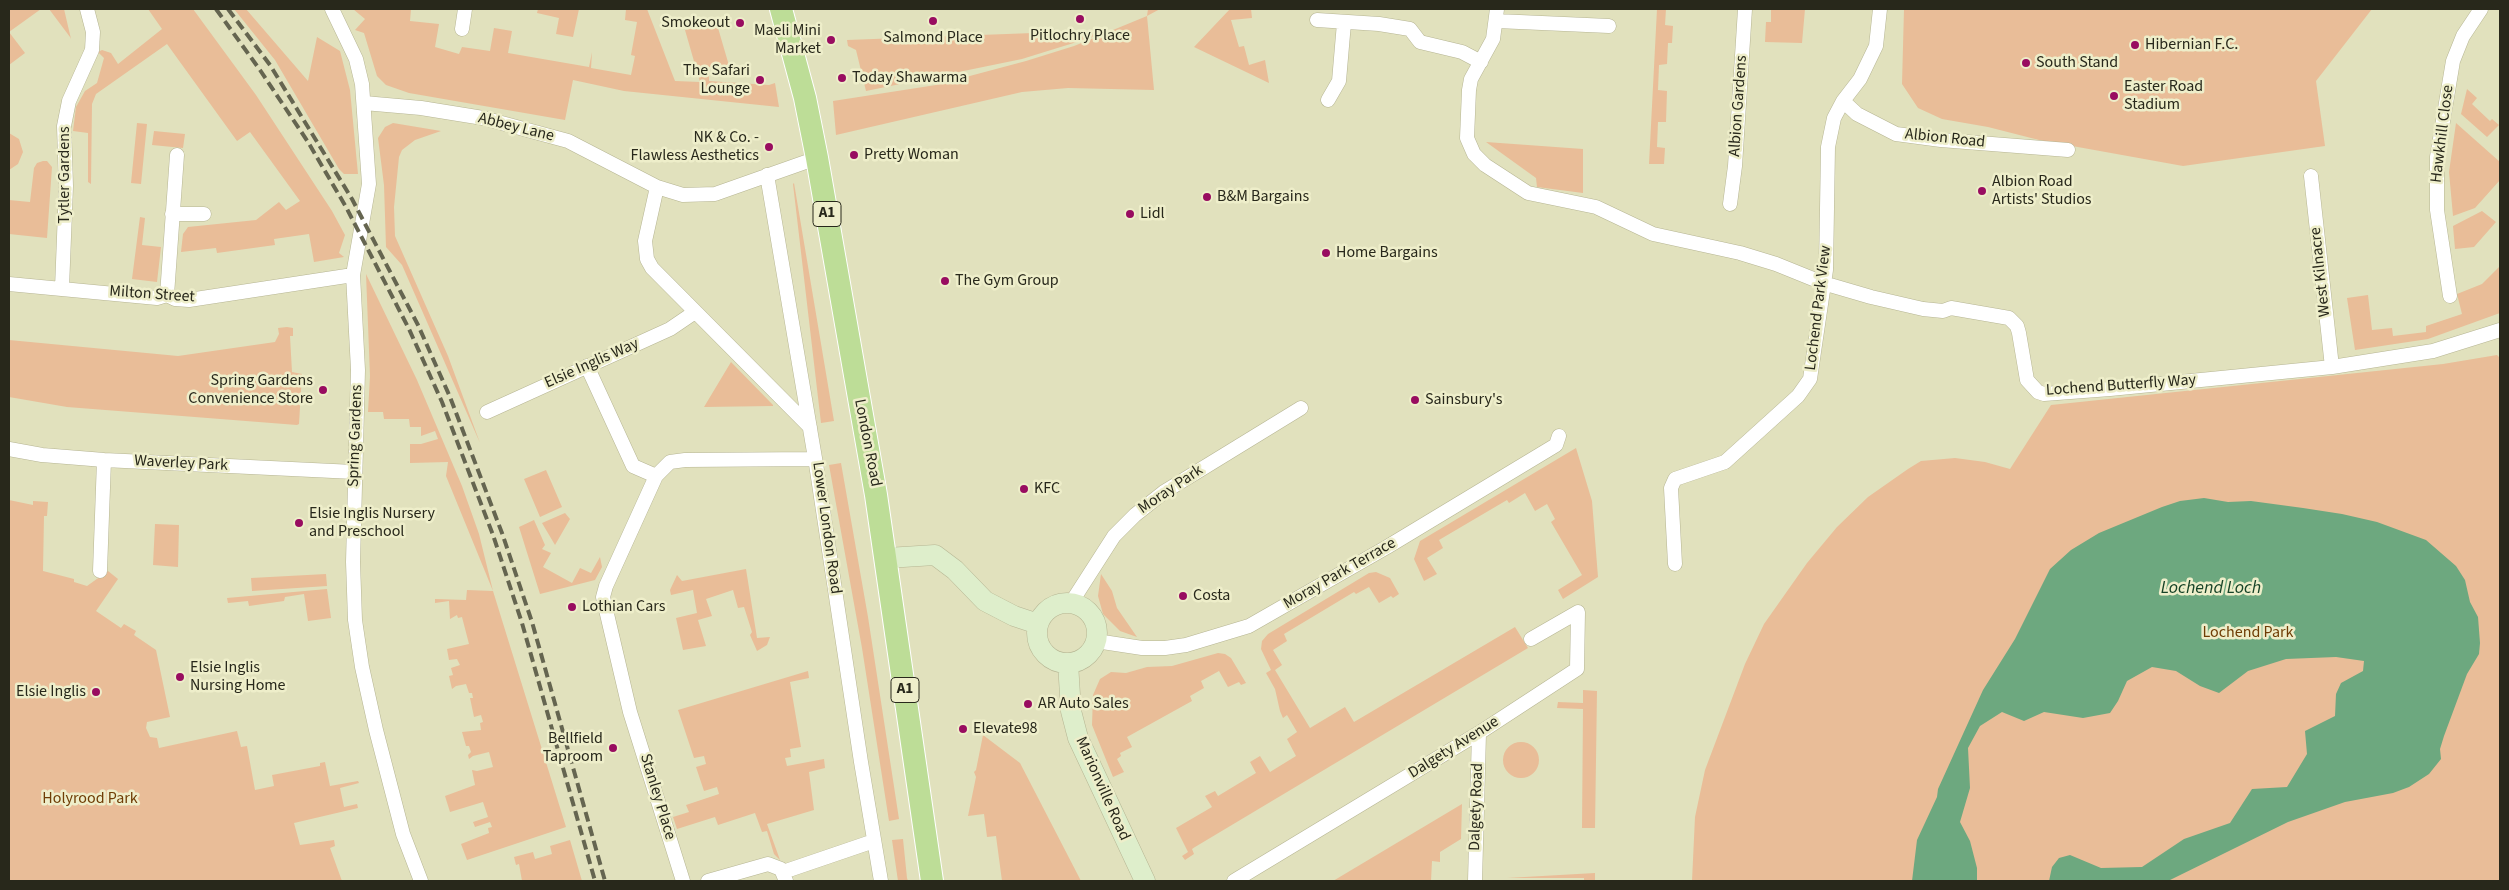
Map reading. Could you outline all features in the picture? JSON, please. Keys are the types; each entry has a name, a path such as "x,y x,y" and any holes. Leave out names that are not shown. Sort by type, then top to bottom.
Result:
{"main road":[{"name":"London Road","path":"781,9 805,98 817,158 887,558 932,881"}],"street":[{"name":"Tytler Gardens","path":"62,288 66,186 64,126 69,101 92,50 92,28 87,9"},
{"name":"Spring Gardens","path":"332,9 347,35 356,59 364,103 369,184 353,275 358,370 354,472 353,578 359,653 376,730 403,834 421,881"},
{"path":"462,29 465,9"},
{"name":"Albion Gardens","path":"1730,204 1735,166 1745,9"},
{"path":"1843,101 1868,64 1879,32 1880,9"},
{"name":"Hawkhill Close","path":"2450,296 2436,210 2437,157 2447,94 2457,48 2481,9"},
{"path":"1497,15 1610,26"},
{"name":"Lochend Butterfly Way","path":"1497,15 1493,39 1471,79 1467,117 1467,138 1474,154 1485,164 1528,193 1596,207 1653,234 1740,253 1776,264 1823,283 1923,309 1943,311 1951,308 2009,318 2017,326 2029,384 2038,392 2044,394 2332,367 2433,351 2500,330"},
{"path":"1317,20 1410,29 1420,42 1462,52 1481,62"},
{"path":"1328,100 1339,81 1344,23"},
{"name":"Albion Road","path":"1843,101 1857,114 1896,134 1941,140 2068,150"},
{"name":"Lochend Park View","path":"1675,564 1672,488 1675,479 1725,462 1806,387 1814,369 1827,248 1828,147 1834,118 1843,101"},
{"name":"Abbey Lane","path":"364,103 420,108 483,118 568,141 658,187 684,195 706,195 729,190 817,158"},
{"path":"167,295 177,155"},
{"name":"Lower London Road","path":"767,175 810,427 881,881"},
{"name":"West Kilnacre","path":"2310,176 2332,367"},
{"path":"658,187 645,241 647,259 652,268 810,427"},
{"path":"172,214 204,214"},
{"name":"Milton Street","path":"9,284 157,298 167,295 175,299 189,300 353,275"},
{"name":"Elsie Inglis Way","path":"487,412 670,329 695,312"},
{"path":"588,366 633,466 656,476 670,462 679,461 815,460"},
{"name":"Moray Park","path":"1071,603 1114,536 1152,501 1301,408"},
{"name":"Moray Park Terrace","path":"1096,641 1142,648 1165,648 1186,645 1249,626 1387,547 1556,445 1560,436"},
{"name":"Waverley Park","path":"9,449 42,455 104,460 354,472"},
{"path":"100,571 104,460"},
{"name":"Stanley Place","path":"656,476 606,586 603,597 630,712 683,881"},
{"path":"887,558 934,555 955,570 985,601 1014,616 1038,624"},
{"path":"1071,603 1081,606 1089,613 1094,621 1096,641 1086,657 1068,663 1057,662 1046,656 1040,646 1036,635 1038,624 1042,616 1053,606 1071,603"},
{"name":"Dalgety Avenue","path":"1234,881 1479,733 1577,668 1578,612 1531,639"},
{"name":"Marionville Road","path":"1068,663 1071,711 1078,738 1145,881"},
{"name":"Dalgety Road","path":"1475,881 1479,733"},
{"path":"708,881 768,864 775,865 785,877 874,841"}],"green space":[{"path":"9,9 41,9 9,32"},
{"path":"49,9 64,9 71,39 70,37"},
{"path":"148,9 193,9 256,95 332,211 345,235 339,253 344,257 314,262 309,234 274,239 275,245 217,253 216,248 181,252 183,234 188,227 256,220 279,202 286,210 300,201 250,132 237,141 167,44 96,94 92,104 91,184 88,182 88,133 73,131 76,107 85,91 97,83 104,58 98,52 102,50 111,53 118,64 162,29"},
{"path":"234,9 246,9 308,81 317,37 340,51 350,90 358,174 344,174 339,169 275,60"},
{"path":"353,9 411,9 410,21 439,24 435,47 459,54 462,47 490,51 494,28 512,31 508,53 589,67 592,52 591,68 631,75 635,56 631,55 637,22 625,20 626,9 647,9 675,81 700,82 685,30 716,21 730,69 709,67 709,81 769,85 775,83 779,107 624,91 573,80 565,120 409,93 386,85 377,76 364,33 355,30 365,19"},
{"path":"538,9 579,9 573,37 556,34 559,18 537,13"},
{"path":"1148,9 1160,9 1147,16"},
{"path":"1230,9 1251,9 1252,18 1231,20 1239,47 1244,46 1249,65 1265,60 1269,83 1194,47"},
{"path":"1657,9 1666,9 1665,25 1673,26 1672,43 1668,43 1667,64 1659,65 1658,90 1667,91 1666,122 1658,122 1657,147 1665,148 1664,164 1649,164"},
{"path":"1771,9 1805,9 1802,43 1765,42 1766,22 1771,22"},
{"name":"Easter Road Stadium","path":"1904,9 2372,9 2316,81 2325,146 2183,166 2039,140 1988,127 1942,119 1918,108 1902,84"},
{"path":"1147,16 1154,90 1068,88 1022,92 836,135 833,101 936,85 1026,61 1074,46 1109,32 1022,59 866,91 856,50 848,46 847,40 1113,30"},
{"path":"9,32 25,53 9,65"},
{"path":"2467,89 2477,98 2472,104 2490,121 2492,119 2499,125 2487,137 2461,114"},
{"path":"137,123 147,124 141,184 131,183"},
{"path":"393,123 441,131 415,140 402,150 399,157 394,207 395,236 448,356 480,443 402,265 386,247 384,185 378,138 385,127"},
{"path":"2456,123 2500,162 2500,180 2475,208 2453,216 2449,172"},
{"path":"154,131 185,134 183,148 152,145"},
{"path":"9,133 19,139 23,152 18,164 9,170"},
{"path":"1486,142 1583,149 1583,193 1537,187 1536,178"},
{"path":"47,161 52,167 47,238 9,234 9,200 30,202 34,168 37,163"},
{"path":"793,184 834,421 821,423"},
{"path":"2482,211 2496,222 2474,247 2455,249 2453,226"},
{"path":"140,217 145,218 142,245 161,247 157,282 132,279"},
{"path":"2500,266 2500,313 2428,339 2355,350 2347,298 2368,295 2372,330 2392,328 2393,336 2426,332 2426,326 2462,314 2457,294 2482,284"},
{"path":"366,274 417,380 462,486 479,534 493,591 446,476 448,462 410,463 410,444 421,444 438,439 435,431 421,436 421,427 410,427 409,419 384,419 383,412 368,412 370,376"},
{"path":"278,328 293,328 293,336 290,336 292,372 302,374 299,424 297,425 67,407 9,397 9,340 178,356 275,342 279,334"},
{"name":"Lochend Park","path":"2497,355 2500,358 2500,881 1692,881 1695,817 1705,770 1745,664 1764,624 1807,563 1837,527 1868,497 1908,469 1921,461 1955,458 1985,462 2010,469 2051,405 2443,364"},
{"path":"731,362 773,405 773,406 704,407"},
{"path":"1576,448 1592,501 1598,577 1563,599 1558,590 1582,575 1551,522 1555,519 1547,504 1535,511 1525,493 1509,503 1507,500 1439,540 1443,548 1427,558 1437,574 1424,581 1414,559 1420,541"},
{"path":"841,463 868,617 899,819 889,821 862,648 829,465"},
{"path":"546,470 562,507 540,517 524,479"},
{"name":"Holyrood Park","path":"9,500 33,505 33,501 48,502 47,516 44,516 43,571 74,579 74,582 87,586 108,571 118,579 96,611 121,628 124,624 136,631 134,635 156,650 170,717 147,722 146,728 150,737 157,738 159,748 237,731 241,747 247,746 255,790 274,786 272,775 320,766 320,763 325,762 330,786 358,781 359,783 340,788 344,807 357,804 358,808 294,823 300,845 334,840 335,846 330,848 342,881 9,881"},
{"path":"565,513 570,519 555,545 542,523"},
{"path":"534,520 545,545 542,549 551,553 543,567 572,583 580,568 591,573 600,557 602,567 595,580 540,594 519,527"},
{"path":"155,524 179,525 178,567 153,565"},
{"path":"746,569 757,638 770,637 767,645 757,651 750,635 752,632 744,607 738,608 733,590 706,599 712,616 698,620 706,646 683,650 676,618 697,613 693,590 671,595 670,590 677,575 682,581"},
{"path":"1376,572 1390,578 1399,594 1379,603 1369,587 1356,594 1354,592 1284,634 1287,641 1273,650 1282,665 1275,670 1310,728 1345,707 1354,722 1515,627 1528,648 1195,847 1192,849 1194,854 1185,860 1182,856 1188,852 1176,828 1212,807 1205,796 1215,791 1218,796 1256,773 1250,762 1260,756 1270,772 1296,756 1287,739 1297,732 1287,715 1283,718 1280,711 1275,689 1266,673 1271,670 1261,649 1262,641 1268,634 1369,573"},
{"path":"326,574 327,586 252,591 251,578"},
{"path":"1101,574 1112,591 1117,608 1137,637 1120,631 1103,614 1098,596"},
{"path":"327,589 331,618 308,621 304,594 285,597 284,601 249,606 248,601 228,603 227,598"},
{"path":"467,590 493,591 566,827 467,860 461,844 489,833 488,828 492,827 490,822 475,827 473,822 488,817 483,802 450,812 445,796 475,785 472,770 477,771 493,767 489,752 473,756 469,759 468,755 471,752 469,746 466,746 462,732 481,730 480,723 483,722 481,715 474,717 470,698 473,698 472,693 469,693 466,684 452,689 449,676 453,675 451,668 460,665 457,659 449,660 447,649 469,644 462,617 458,618 457,615 450,619 449,601 435,603 435,599 466,600"},
{"path":"1218,653 1225,654 1231,658 1246,683 1241,685 1239,682 1228,687 1219,671 1201,681 1204,688 1190,696 1192,701 1127,737 1132,747 1120,753 1121,756 1117,759 1124,772 1113,777 1092,725 1093,695 1100,679 1111,672 1126,673 1147,667 1172,666"},
{"path":"808,671 809,678 790,682 801,747 790,749 791,757 785,758 787,766 824,759 825,768 809,772 814,810 767,824 780,860 774,854 767,831 762,832 755,813 718,825 715,817 677,829 673,817 689,812 686,805 719,794 717,787 704,791 696,767 706,764 704,756 694,758 678,710"},
{"path":"1583,690 1597,691 1595,828 1582,828 1583,709 1557,708 1558,702 1583,703"},
{"path":"983,735 1020,763 1081,881 1002,881 996,836 987,837 984,814 968,816 976,777 974,772"},
{"path":"1521,742 1528,743 1534,747 1538,753 1538,767 1534,773 1528,777 1521,778 1514,777 1508,773 1504,767 1503,760 1504,753 1508,747 1514,743"},
{"path":"1462,804 1461,839 1440,852 1440,862 1432,861 1431,881 1333,881"},
{"path":"903,839 908,881 898,881 892,840"},
{"path":"570,840 582,881 522,881 519,864 516,865 514,857 533,852 535,859 552,854 550,846"},
{"path":"1595,873 1595,881 1584,881 1584,878 1507,878"}],"water":[{"name":"Lochend Loch","path":"2204,498 2228,502 2251,501 2303,508 2377,522 2426,540 2456,566 2465,580 2470,602 2478,617 2480,643 2479,654 2467,674 2444,736 2440,749 2441,759 2429,774 2409,787 2393,793 2345,802 2288,822 2168,881 2049,881 2052,867 2059,858 2070,855 2101,868 2142,867 2184,839 2230,823 2252,789 2287,787 2307,754 2305,731 2335,716 2336,694 2341,683 2363,671 2364,661 2336,657 2286,659 2248,671 2219,693 2200,686 2176,671 2152,667 2127,681 2110,713 2083,718 2044,712 2024,721 2002,712 1980,726 1968,748 1970,788 1960,822 1970,841 1977,868 1977,881 1912,881 1917,840 1937,797 1938,789 1983,690 2015,639 2050,569 2071,550 2099,533 2180,501"}],"railway":[{"path":"216,9 308,142 346,207 409,329 442,402 493,535 522,623 595,881"},
{"path":"228,9 270,65 352,199 418,325 450,397 502,533 532,622 605,881"}],"place":[{"name":"Pitlochry Place","path":"1080,19"},
{"name":"Salmond Place","path":"933,21"},
{"name":"Smokeout","path":"740,23"},
{"name":"Maeli Mini Market","path":"831,40"},
{"name":"Hibernian F.C.","path":"2135,45"},
{"name":"South Stand","path":"2026,63"},
{"name":"Today Shawarma","path":"842,78"},
{"name":"The Safari Lounge","path":"760,80"},
{"name":"Easter Road Stadium","path":"2114,96"},
{"name":"NK & Co. - Flawless Aesthetics","path":"769,147"},
{"name":"Pretty Woman","path":"854,155"},
{"name":"Albion Road Artists' Studios","path":"1982,191"},
{"name":"B&M Bargains","path":"1207,197"},
{"name":"Lidl","path":"1130,214"},
{"name":"Home Bargains","path":"1326,253"},
{"name":"The Gym Group","path":"945,281"},
{"name":"Spring Gardens Convenience Store","path":"323,390"},
{"name":"Sainsbury's","path":"1415,400"},
{"name":"KFC","path":"1024,489"},
{"name":"Elsie Inglis Nursery and Preschool","path":"299,523"},
{"name":"Costa","path":"1183,596"},
{"name":"Lothian Cars","path":"572,607"},
{"name":"Elsie Inglis Nursing Home","path":"180,677"},
{"name":"Elsie Inglis","path":"96,692"},
{"name":"AR Auto Sales","path":"1028,704"},
{"name":"Elevate98","path":"963,729"},
{"name":"Bellfield Taproom","path":"613,748"}]}
